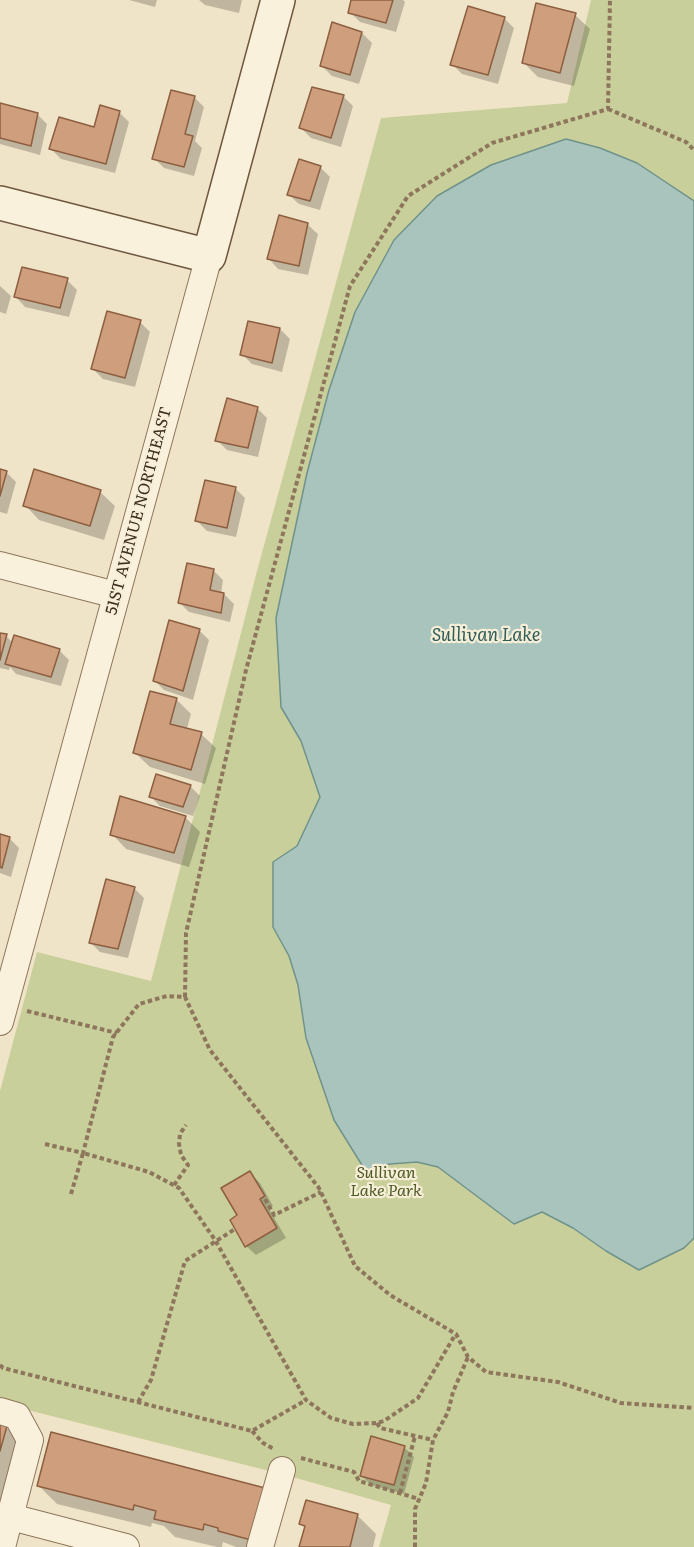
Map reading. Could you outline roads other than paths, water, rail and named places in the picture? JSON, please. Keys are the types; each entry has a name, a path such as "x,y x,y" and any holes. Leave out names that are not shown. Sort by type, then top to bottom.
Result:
{"street":[{"name":"51ST AVENUE NORTHEAST","path":"2,1014 11,933 116,595 278,0"},
{"path":"0,203 208,256"},
{"path":"0,565 116,595"},
{"path":"0,1411 17,1416 30,1440 2,1547"},
{"path":"260,1547 284,1459"},
{"path":"11,1517 126,1547"}],"water":[{"name":"Sullivan Lake","path":"566,139 600,148 637,163 694,201 694,1238 684,1248 639,1270 573,1228 542,1212 514,1224 438,1167 417,1162 390,1164 365,1170 334,1120 306,1038 298,985 289,956 273,927 273,862 297,846 320,797 301,741 281,707 276,618 307,473 329,390 355,312 394,240 437,196 491,165"}],"park label":[{"name":"Sullivan Lake Park","path":"386,1182"}]}
